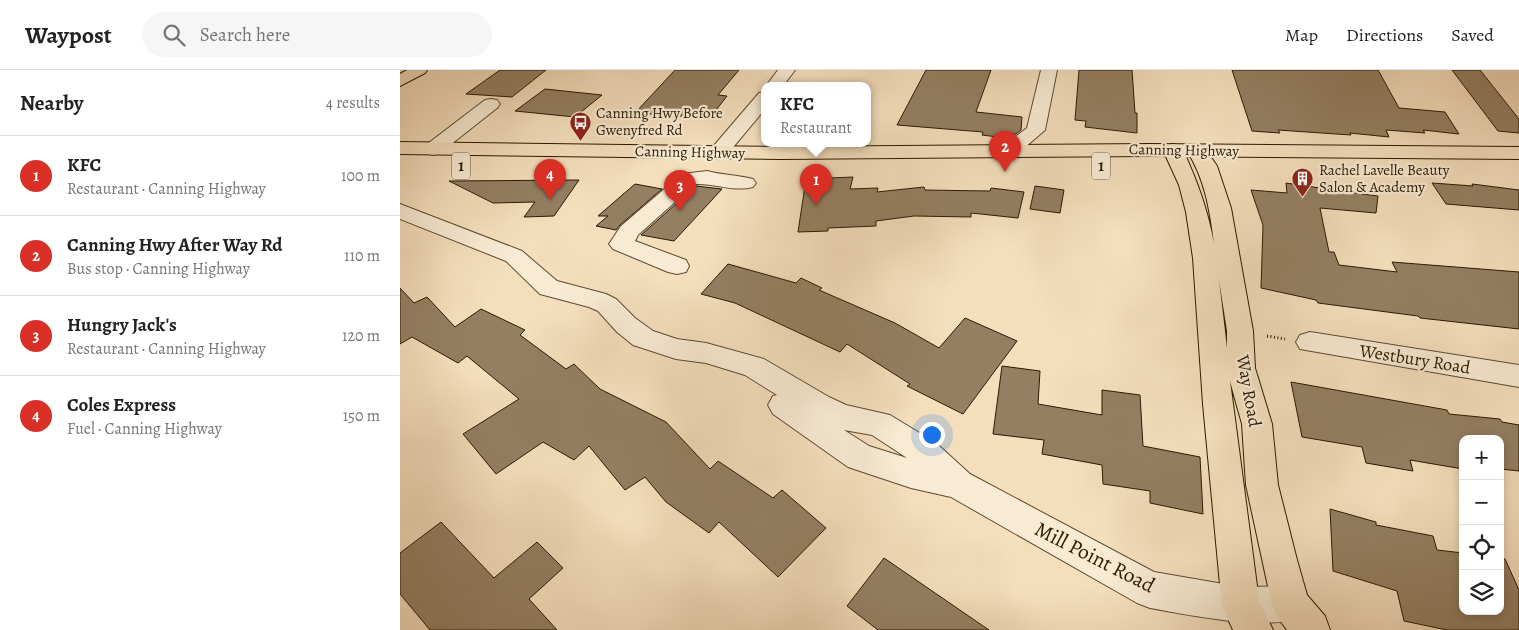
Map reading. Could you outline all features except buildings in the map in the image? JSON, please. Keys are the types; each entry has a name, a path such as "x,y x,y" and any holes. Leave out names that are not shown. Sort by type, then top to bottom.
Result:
{"main road":[{"path":"400,82 419,70"},
{"name":"Canning Highway","path":"400,148 718,153 1009,151 1177,158"},
{"name":"Canning Highway","path":"400,165 1202,158 1519,153"},
{"name":"Way Road","path":"1177,158 1197,212 1205,258 1218,404 1247,618"},
{"name":"Canning Highway","path":"1202,158 1519,165"},
{"name":"Way Road","path":"1202,158 1220,208 1240,331 1242,368 1257,424 1262,485 1301,618"}],"street":[{"path":"778,82 788,70"},
{"path":"1009,151 1036,130 1049,70"},
{"path":"718,153 761,102"},
{"path":"433,148 490,104"},
{"path":"677,266 620,244 629,231 689,178 707,177 722,181 746,183"},
{"name":"Mill Point Road","path":"400,210 514,256 548,288 597,300 607,305 626,325 643,338 676,349 687,362 703,369 734,375 819,417 859,457 911,474 958,484 1150,590 1247,618 1301,618"},
{"name":"Westbury Road","path":"1310,342 1519,376"}],"place":[{"name":"Canning Hwy Before Gwenyfred Rd","path":"580,141"},
{"name":"Canning Hwy After Way Rd","path":"1005,172"},
{"name":"Rachel Lavelle Beauty Salon & Academy","path":"1303,198"},
{"name":"Coles Express","path":"550,200"},
{"name":"KFC","path":"816,205"},
{"name":"Hungry Jack's","path":"680,211"}]}
